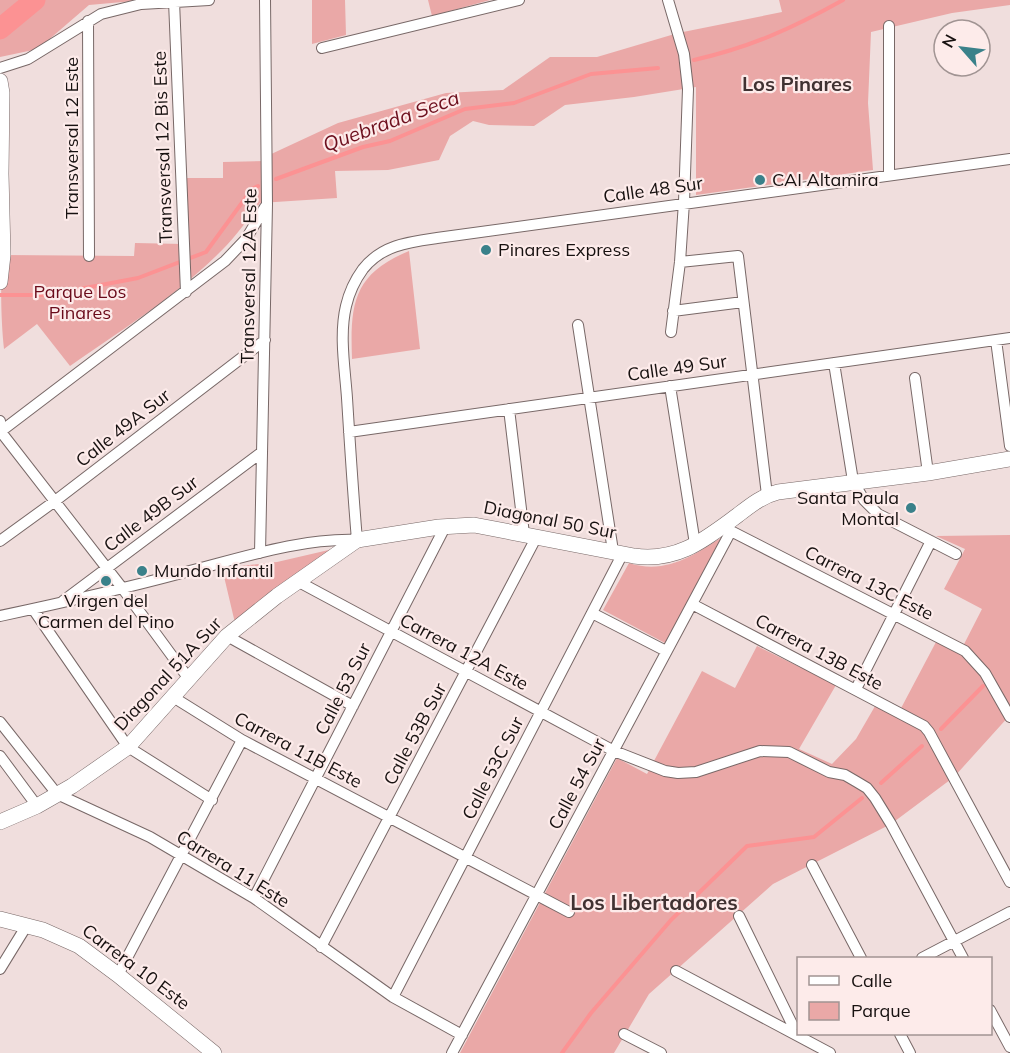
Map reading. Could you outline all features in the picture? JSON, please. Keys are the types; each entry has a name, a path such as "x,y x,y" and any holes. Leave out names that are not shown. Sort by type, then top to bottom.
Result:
{"street":[{"path":"0,68 28,59 101,14 124,7 174,1 209,0"},
{"name":"Transversal 12A Este","path":"260,554 267,204 265,0"},
{"path":"322,48 519,0"},
{"path":"668,0 684,54 687,74 684,202 680,262 671,332"},
{"name":"Transversal 12 Bis Este","path":"174,1 186,292"},
{"name":"Transversal 12 Este","path":"88,21 89,256"},
{"path":"889,26 889,175"},
{"path":"0,81 2,93 1,278"},
{"name":"Calle 48 Sur","path":"357,540 344,320 349,294 358,275 371,260 388,248 408,242 684,202 1010,159"},
{"path":"189,679 0,428 186,292 237,250 267,204"},
{"path":"680,262 738,256 767,495"},
{"path":"673,311 743,302"},
{"path":"578,326 618,552"},
{"name":"Calle 49 Sur","path":"349,432 1010,338"},
{"name":"Calle 49A Sur","path":"0,541 265,340"},
{"path":"996,340 1010,446"},
{"path":"834,363 853,481 864,500 878,514 956,554"},
{"path":"915,378 928,473"},
{"path":"670,386 695,544"},
{"path":"509,409 531,535"},
{"name":"Calle 49B Sur","path":"60,603 262,452"},
{"name":"Diagonal 50 Sur","path":"0,616 123,589 323,540 357,540 445,527 484,526 645,557 666,556 726,528 767,495 787,490 928,473 1010,459"},
{"name":"Calle 53 Sur","path":"254,898 445,527"},
{"name":"Calle 54 Sur","path":"452,1053 692,604 726,528"},
{"name":"Carrera 13C Este","path":"726,528 965,651 991,681 1010,717"},
{"name":"Calle 53B Sur","path":"321,947 466,672 531,535"},
{"name":"Diagonal 51A Sur","path":"0,822 38,806 128,747 227,636 277,596 357,540"},
{"path":"856,689 932,541"},
{"name":"Calle 53C Sur","path":"393,997 592,614 618,552"},
{"name":"Carrera 12A Este","path":"299,582 614,751 665,771 696,772 760,751 782,751 800,756 830,772 845,775 867,788 875,798 962,957"},
{"name":"Carrera 13B Este","path":"692,604 924,726 1010,882"},
{"path":"33,609 128,747 212,800"},
{"path":"592,614 666,651"},
{"path":"227,636 353,706"},
{"name":"Carrera 11B Este","path":"173,698 242,740 569,912"},
{"name":"Carrera 11 Este","path":"0,722 57,794 150,837 254,898 393,997 462,1035"},
{"path":"118,975 242,740"},
{"path":"0,756 38,806"},
{"path":"812,865 860,957"},
{"path":"924,957 1010,912"},
{"path":"739,916 793,1026"},
{"name":"Carrera 10 Este","path":"0,919 27,925 70,941 118,975 214,1053"},
{"path":"0,969 27,925"},
{"path":"676,971 793,1026"},
{"path":"992,1014 1010,1047"},
{"path":"624,1034 661,1053"},
{"path":"804,1035 826,1052"},
{"path":"901,1035 910,1053"}],"green space":[{"path":"0,0 145,0 89,5 38,49 0,57"},
{"path":"312,0 345,0 346,35 312,44"},
{"path":"428,0 490,0 432,16"},
{"name":"Parque Los Pinares","path":"779,0 1010,0 1010,5 952,13 871,32 868,103 873,170 696,195 696,87 565,105 534,126 489,125 473,121 450,136 439,160 388,170 335,171 337,198 260,203 228,244 182,286 146,314 70,366 37,324 4,349 1,302 3,255 134,256 135,243 183,244 181,178 223,178 223,162 266,161 267,156 338,123 446,93 503,90 550,57 597,57 678,33 782,12"},
{"path":"409,251 420,349 352,359 352,322 359,293 376,270"},
{"path":"1010,535 1010,715 954,777 891,824 773,884 649,994 614,1053 460,1053 617,758 647,774 702,671 735,688 757,646 836,685 799,749 832,764 856,739 878,701 899,712 936,642 960,652 982,609 944,589 965,549 936,536"},
{"path":"724,536 665,643 603,610 629,563 655,567 667,565 691,556"},
{"path":"333,549 235,623 222,568 277,562"}],"waterway":[{"path":"0,29 35,0"},
{"name":"Quebrada Seca","path":"694,60 771,36 843,0"},
{"name":"Quebrada Seca","path":"276,179 363,147 390,141 465,109 514,103 591,74 658,68"},
{"name":"Quebrada Seca","path":"0,295 48,295 138,278 206,252 252,189 258,186"},
{"path":"941,729 983,686"},
{"path":"881,783 922,746"},
{"path":"562,1053 591,1013 671,920 747,846 814,837 862,798"}],"place":[{"name":"CAI Altamira","path":"760,180"},
{"name":"Pinares Express","path":"486,250"},
{"name":"Santa Paula Montal","path":"911,508"},
{"name":"Mundo Infantil","path":"142,571"},
{"name":"Virgen del Carmen del Pino","path":"106,581"}],"district":[{"name":"Los Pinares","path":"797,84"},
{"name":"Los Libertadores","path":"654,903"}]}
